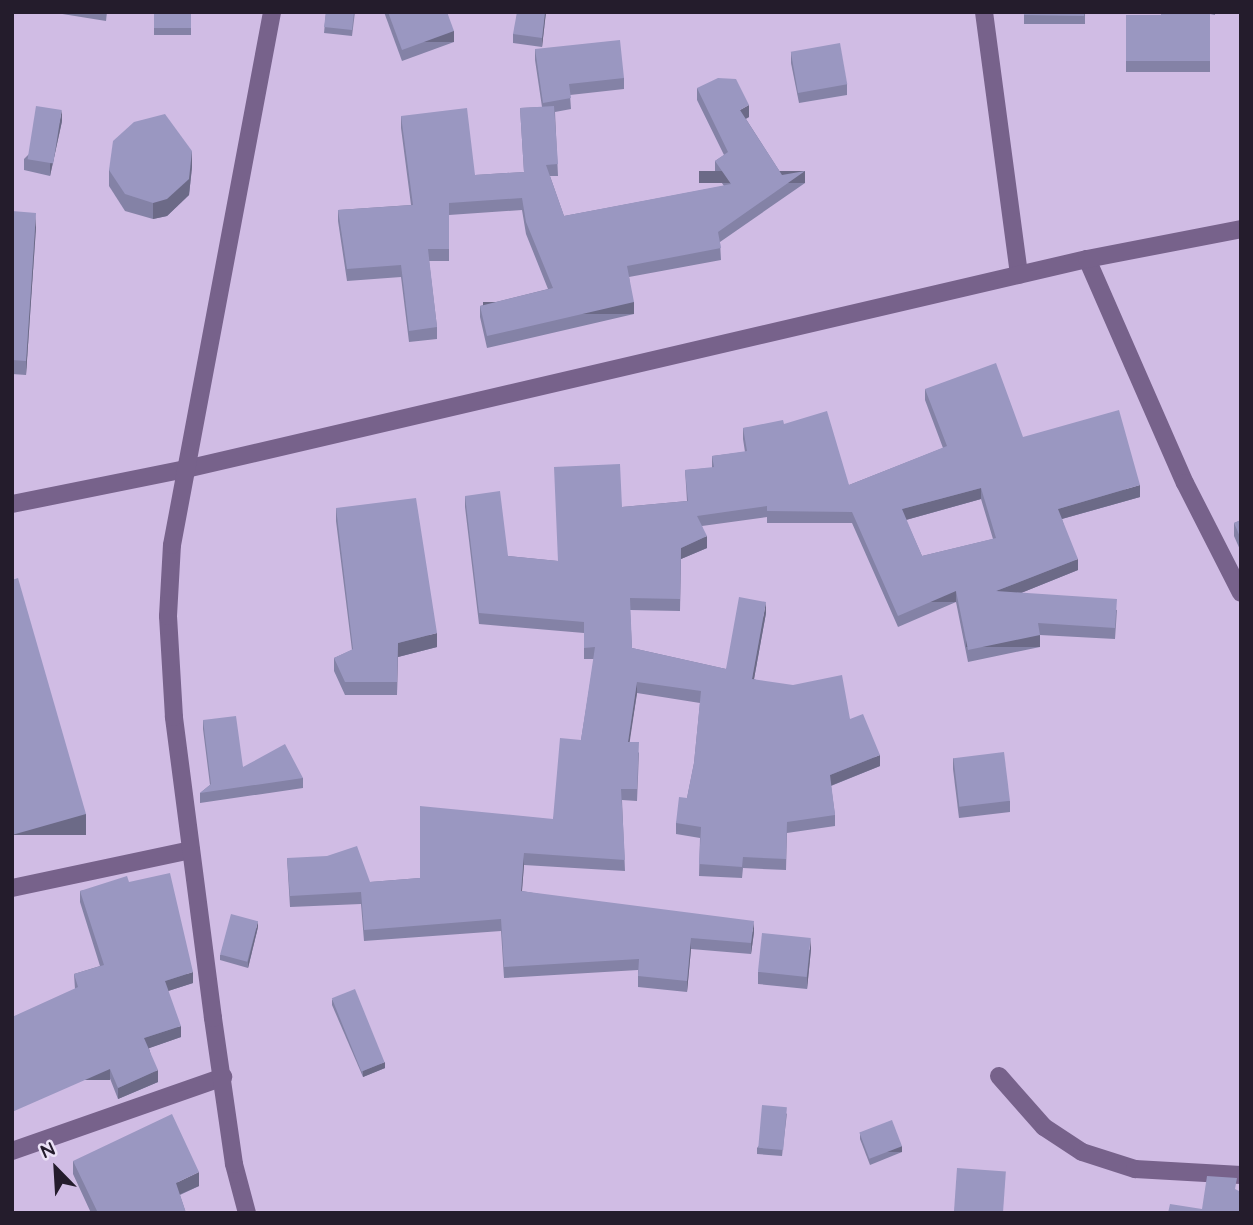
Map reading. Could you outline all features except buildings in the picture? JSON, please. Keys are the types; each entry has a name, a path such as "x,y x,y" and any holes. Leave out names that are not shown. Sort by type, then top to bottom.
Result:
{"street":[{"path":"247,1213 234,1164 191,850 174,717 168,616 172,545 272,12"},
{"path":"984,12 1019,275"},
{"path":"12,504 186,468 1087,259 1241,229"},
{"path":"1087,259 1185,482 1241,593"},
{"path":"12,888 191,850"},
{"path":"999,1076 1044,1127 1082,1152 1135,1169 1241,1175"},
{"path":"12,1151 223,1077"}]}
